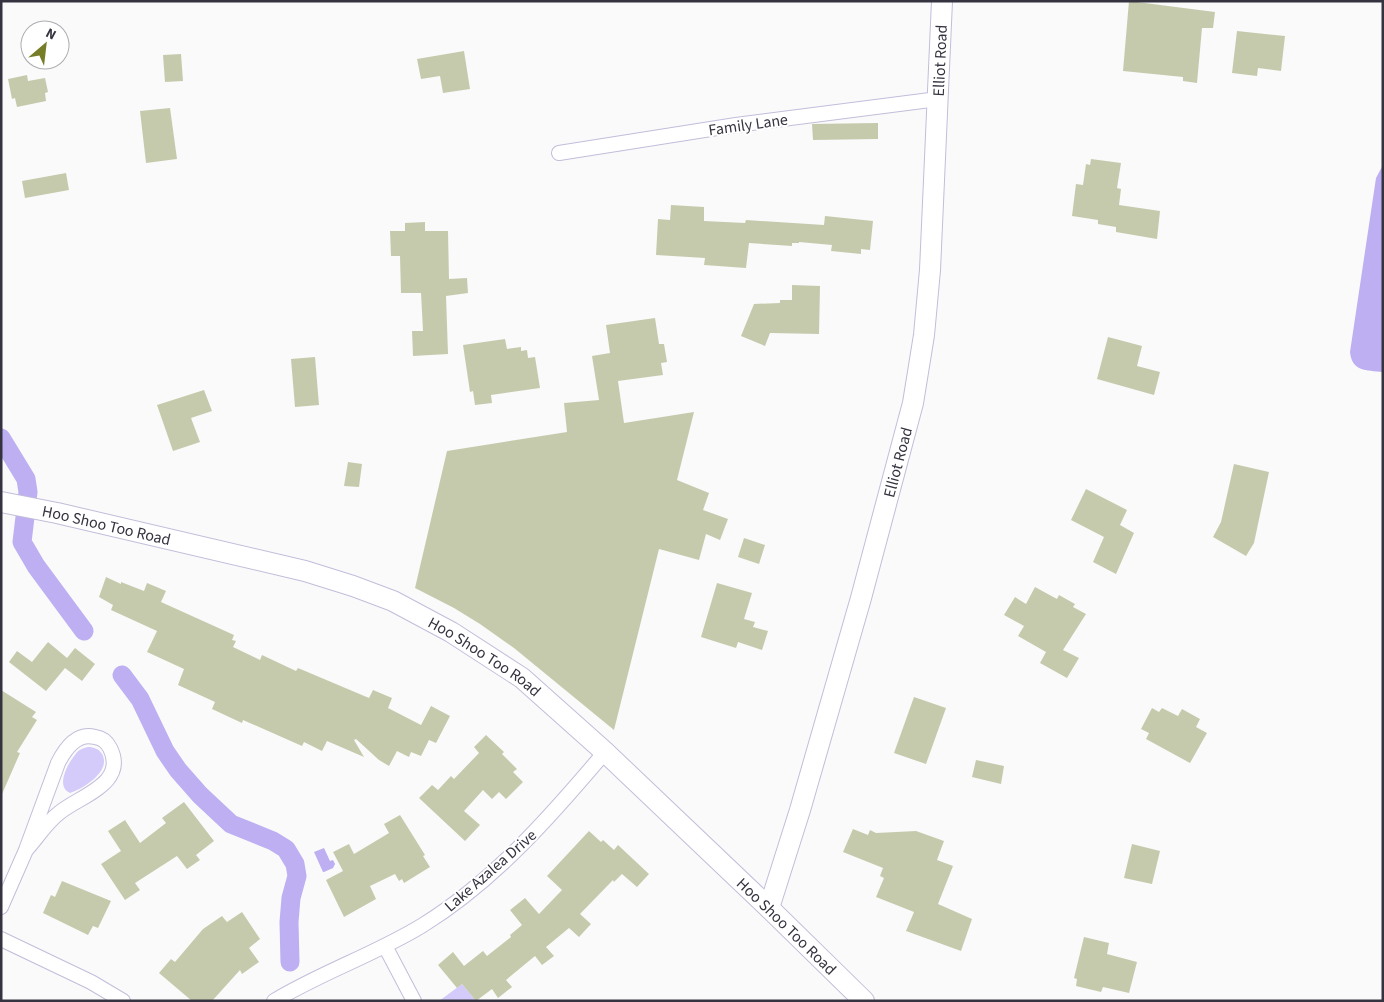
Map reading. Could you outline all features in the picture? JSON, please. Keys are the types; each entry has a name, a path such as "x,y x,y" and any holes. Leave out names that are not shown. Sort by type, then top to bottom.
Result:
{"street":[{"name":"Elliot Road","path":"769,908 800,810 861,598 914,403 924,335 930,270 942,1"},
{"name":"Family Lane","path":"559,153 736,125 938,99"},
{"name":"Hoo Shoo Too Road","path":"8,503 305,570 393,601 451,632 522,678 605,752 864,1001"},
{"path":"1,907 26,850 58,763 64,752 72,743 80,738 98,737 105,741 110,747 114,761 111,776 89,796 60,812 26,850"},
{"name":"Lake Azalea Drive","path":"274,1001 314,978 385,946 422,926 460,900 502,864 564,801 605,752"},
{"path":"1,939 84,979 123,1001"},
{"path":"385,946 414,1001"}],"shaded area":[{"path":"1383,165 1383,372 1357,367 1351,359 1350,352 1376,178"},
{"path":"88,747 101,752 104,760 103,767 95,778 82,788 70,793 63,786 66,769 78,752"},
{"path":"324,848 330,861 333,860 335,864 333,868 323,872 314,852"},
{"path":"462,984 476,1001 439,1001"}],"building":[{"path":"1129,1 1215,12 1213,28 1202,28 1197,83 1183,81 1183,77 1123,71"},
{"path":"1237,31 1285,36 1281,71 1258,68 1257,76 1232,73"},
{"path":"464,51 470,89 443,93 440,76 421,79 417,59"},
{"path":"181,54 183,81 165,82 163,55"},
{"path":"27,75 28,81 45,78 48,92 45,93 46,101 17,107 15,98 12,99 8,79"},
{"path":"170,108 177,159 146,163 140,111"},
{"path":"878,123 878,139 813,140 812,124"},
{"path":"1091,159 1121,163 1117,188 1121,189 1119,205 1160,211 1157,239 1116,232 1116,227 1098,224 1098,220 1072,216 1076,184 1083,185 1086,164 1090,165"},
{"path":"66,173 69,190 25,198 22,181"},
{"path":"671,205 704,207 704,221 745,223 746,220 824,225 825,216 873,221 870,250 861,249 861,254 831,251 832,245 799,242 792,243 792,246 749,243 746,268 704,265 705,258 656,255 658,219 670,220"},
{"path":"425,222 425,231 448,231 449,279 467,278 468,293 446,296 448,354 413,356 412,331 423,331 421,293 401,293 400,256 391,256 390,231 405,231 405,223"},
{"path":"792,285 820,286 819,334 770,333 765,346 741,336 754,304 780,303 780,300 792,300"},
{"path":"655,318 659,344 664,344 667,362 661,363 663,375 618,381 624,423 694,412 677,480 709,493 703,510 728,519 720,540 706,534 699,560 659,549 614,730 514,648 454,608 415,588 447,451 567,432 564,403 599,400 592,356 610,353 606,325"},
{"path":"1108,337 1142,346 1137,366 1160,372 1154,395 1097,379"},
{"path":"505,339 507,349 521,347 521,351 527,350 528,358 535,357 540,388 491,395 492,403 475,405 473,391 470,392 463,345"},
{"path":"315,357 319,405 295,407 291,359"},
{"path":"204,390 212,411 191,418 200,442 173,451 157,405"},
{"path":"348,462 362,464 359,487 344,486"},
{"path":"1234,464 1269,472 1254,543 1246,556 1213,537 1221,522"},
{"path":"1086,489 1127,510 1120,525 1134,533 1116,574 1093,562 1104,537 1071,520"},
{"path":"744,538 765,545 759,564 738,557"},
{"path":"106,577 144,591 147,583 166,591 161,602 234,635 232,640 236,641 233,647 260,660 262,655 296,671 298,668 369,698 373,690 392,698 388,708 421,725 431,706 450,716 436,743 429,740 421,756 411,752 409,757 397,751 389,766 379,760 356,739 354,740 364,757 327,741 322,751 304,742 302,746 243,720 242,723 212,709 215,702 178,685 184,669 147,652 157,631 111,610 113,605 99,597"},
{"path":"717,583 752,593 744,619 755,622 753,627 768,631 762,650 738,642 736,648 701,637"},
{"path":"1035,587 1057,599 1059,595 1075,604 1073,607 1086,614 1063,650 1079,658 1067,678 1040,663 1046,652 1018,636 1024,626 1004,615 1015,597 1026,604"},
{"path":"48,642 67,658 75,648 95,664 82,681 65,668 46,691 9,662 17,651 32,662"},
{"path":"1,690 36,712 32,717 37,720 17,752 20,753 2,794"},
{"path":"914,697 946,708 926,764 894,753"},
{"path":"1152,708 1159,712 1162,708 1178,716 1182,709 1200,719 1196,727 1207,733 1190,763 1146,739 1149,733 1141,729"},
{"path":"486,735 504,752 502,754 517,769 513,772 523,782 506,799 499,792 492,799 483,790 464,811 480,825 465,841 419,798 432,785 438,790 451,776 454,779 479,753 474,747"},
{"path":"976,760 1004,766 1001,784 972,777"},
{"path":"184,802 214,841 196,855 200,860 187,869 177,856 135,883 140,890 125,900 101,864 121,851 108,831 125,820 140,843 166,823 162,818"},
{"path":"400,815 425,855 423,856 430,867 404,883 402,879 399,881 395,874 370,886 376,899 344,917 326,880 343,871 333,852 349,844 354,854 389,833 384,824"},
{"path":"853,829 868,835 870,830 876,833 916,831 944,841 937,860 953,866 938,904 972,919 961,951 906,931 914,912 876,897 884,878 880,876 883,868 843,852"},
{"path":"589,831 614,850 618,845 649,874 637,887 622,874 614,882 613,880 580,914 591,924 579,937 569,928 546,947 554,956 542,965 535,956 506,980 512,987 498,998 492,989 476,1001 462,984 457,988 438,965 453,952 464,966 483,951 487,956 511,937 510,935 522,925 510,910 525,898 539,914 562,890 547,876"},
{"path":"1132,844 1160,851 1152,884 1124,878"},
{"path":"62,881 111,901 98,928 93,926 88,935 43,913 51,895 55,897"},
{"path":"242,912 260,939 249,948 259,962 242,974 240,970 212,1001 192,1001 159,973 171,959 175,962 203,929 222,916 227,922"},
{"path":"1084,937 1109,943 1107,954 1137,962 1129,993 1103,987 1101,992 1076,986 1077,979 1074,978"}],"waterway":[{"path":"1,438 26,479 28,492 22,542 36,566 84,631"},
{"path":"122,675 140,699 165,751 178,770 200,795 231,824 273,841 286,849 295,864 297,876 291,898 289,922 290,962"}]}
